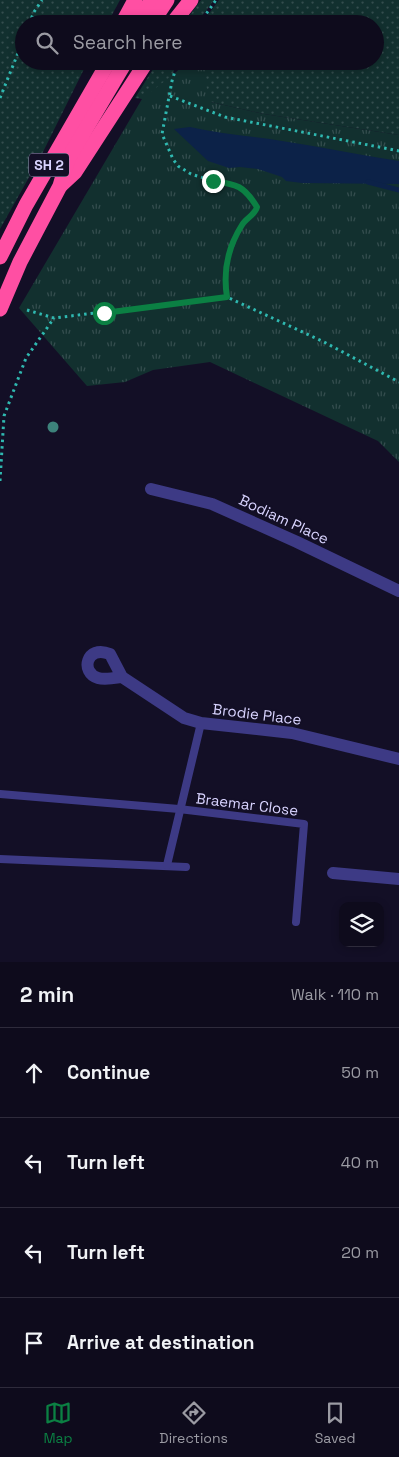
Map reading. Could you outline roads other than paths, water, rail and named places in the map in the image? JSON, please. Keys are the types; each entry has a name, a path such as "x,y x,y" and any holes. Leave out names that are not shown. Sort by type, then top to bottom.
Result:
{"highway":[{"path":"127,15 136,0"},
{"path":"141,15 152,0"},
{"path":"157,15 168,0"},
{"path":"179,15 191,0"},
{"name":"SH 2","path":"0,257 26,205 103,70"},
{"name":"SH 2","path":"0,309 20,262 60,186 68,159 121,70"},
{"path":"60,186 74,172 141,70"}],"street":[{"name":"Bodiam Place","path":"151,489 212,504 399,591"},
{"name":"Brodie Place","path":"122,678 173,712 201,723 292,733 399,759"},
{"path":"333,873 399,879"}],"lane":[{"name":"Braemar Close","path":"180,809 201,723"},
{"name":"Braemar Close","path":"0,794 180,809 304,824 296,922"},
{"path":"167,865 180,809"},
{"path":"0,859 186,867"}],"water":[{"path":"190,127 399,161 399,184 302,183 286,181 282,177 258,169 229,168 208,161 174,129"}],"waterway":[{"path":"368,182 399,190"}]}
